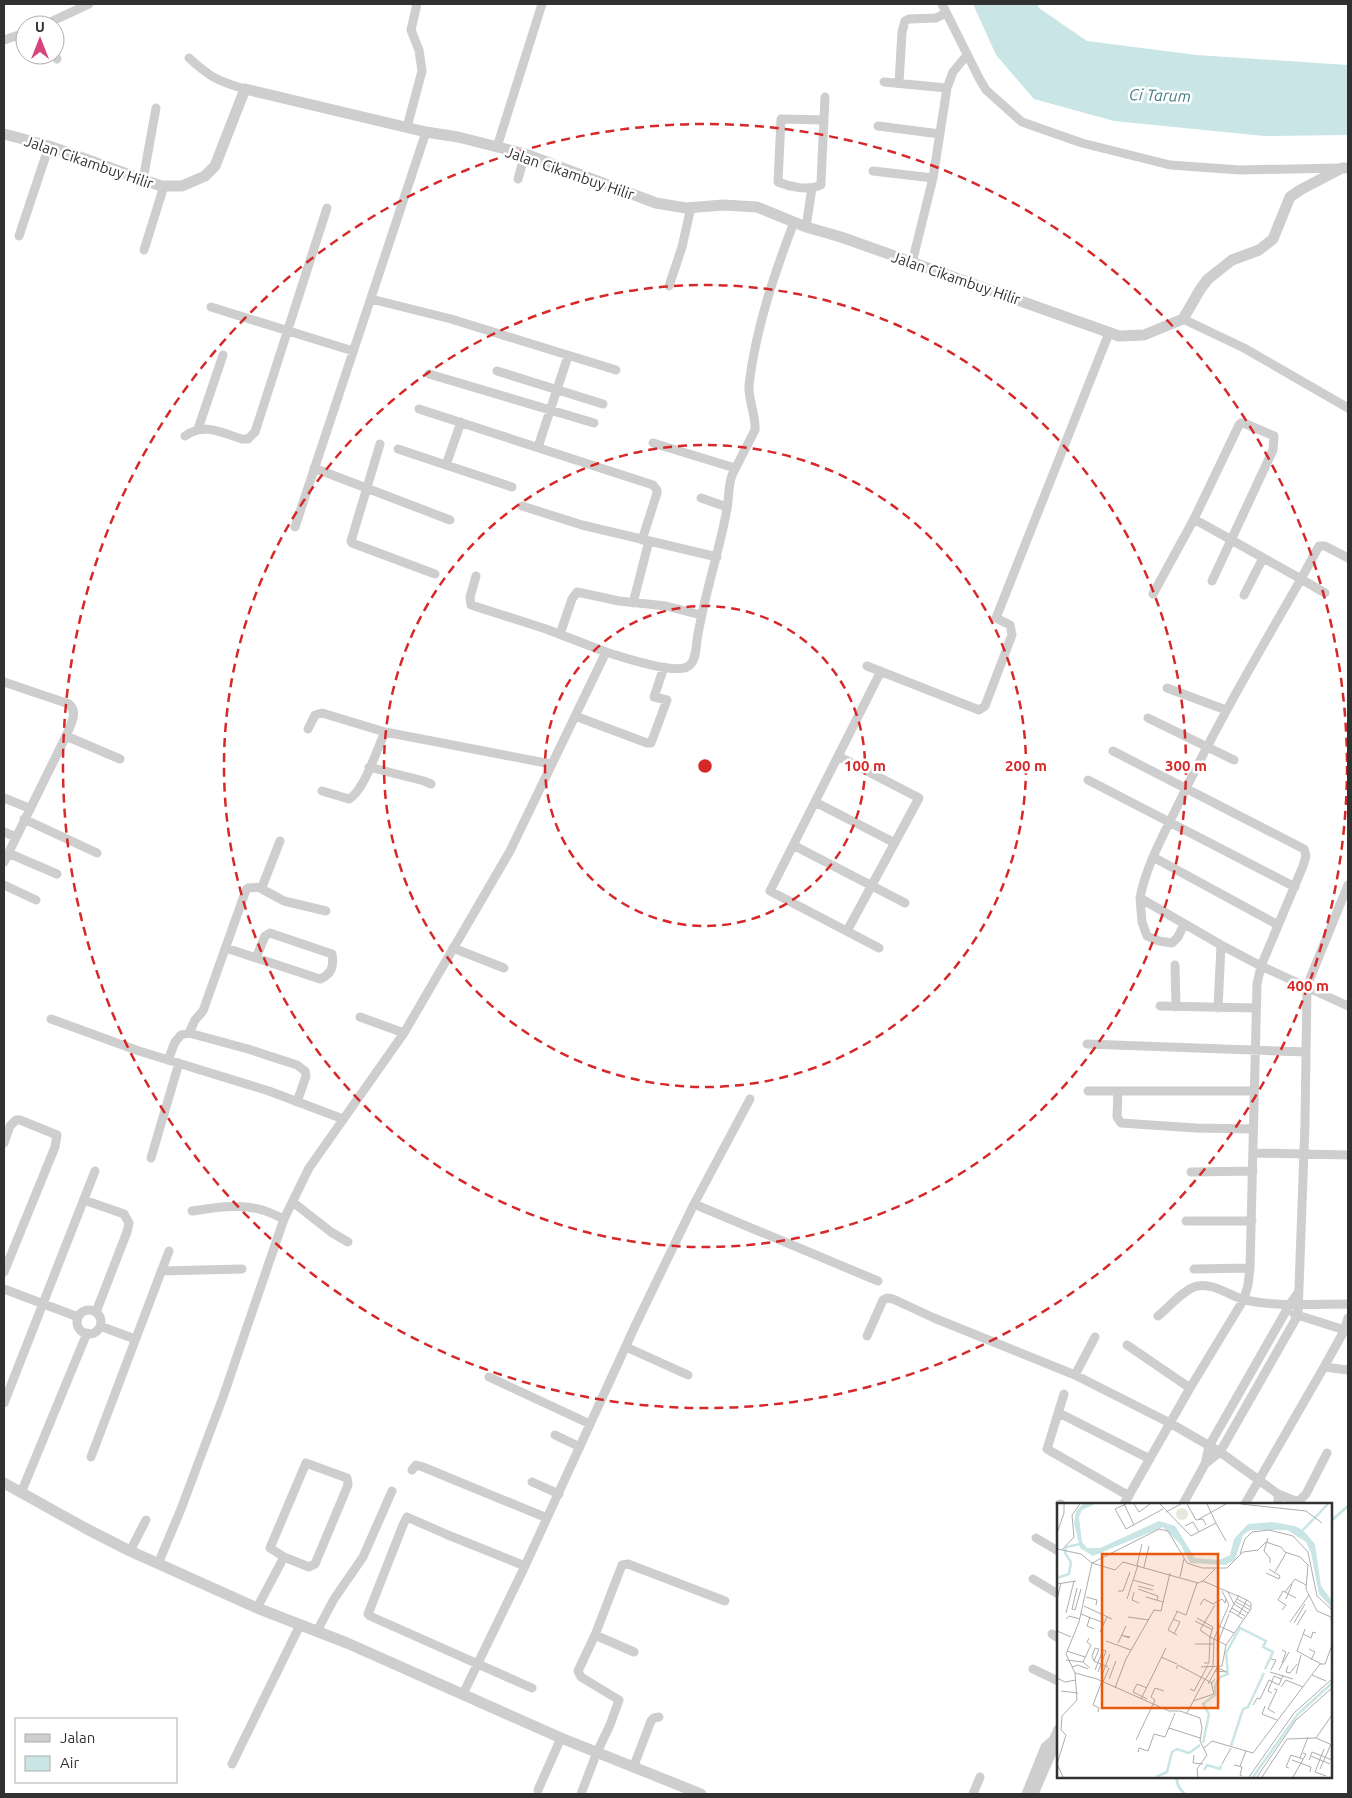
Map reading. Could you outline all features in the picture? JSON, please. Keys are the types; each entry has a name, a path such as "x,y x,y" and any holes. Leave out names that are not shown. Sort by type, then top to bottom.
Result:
{"street":[{"path":"65,15 89,4"},
{"path":"407,127 422,71 419,50 411,30 417,4"},
{"path":"497,147 542,4"},
{"path":"942,4 986,90 1022,122 1082,142 1170,165 1240,170 1345,168"},
{"path":"899,83 902,32 905,21 908,19 936,18 946,12"},
{"path":"912,263 933,178 947,88 953,72 967,55"},
{"path":"188,58 208,75 219,81 244,89"},
{"path":"884,82 947,88"},
{"name":"Jalan Cikambuy Hilir","path":"4,134 48,146 143,180 164,186 182,186 205,176 218,159 244,89 525,154 647,200 669,206 723,205 757,208 806,227 1119,336 1144,334 1186,314"},
{"path":"824,120 781,119 774,179 787,186 812,188 819,186 822,182 825,97"},
{"path":"143,180 156,108"},
{"path":"878,126 940,134"},
{"path":"295,527 426,132"},
{"path":"20,236 48,146"},
{"path":"518,180 525,154"},
{"path":"1345,168 1300,190 1290,197 1273,239 1265,247 1232,260 1213,274 1201,288 1186,314 1348,408"},
{"path":"873,171 933,178"},
{"path":"144,250 164,186"},
{"path":"806,227 812,188"},
{"path":"669,286 682,247 691,207"},
{"path":"198,428 242,439 252,436 327,208"},
{"path":"476,576 470,597 471,604 560,634 606,652 678,670 688,667 692,663 701,615 717,558 730,483 735,468 755,430 749,387 760,325 772,279 794,222"},
{"path":"371,299 450,319 616,370"},
{"path":"211,307 286,332 353,351"},
{"path":"867,666 979,710 985,706 1012,635 1010,625 996,618 1109,333"},
{"path":"185,436 198,428 223,355"},
{"path":"538,447 568,356"},
{"path":"498,371 604,404"},
{"path":"429,374 594,423"},
{"path":"419,409 655,487 657,493 632,602"},
{"path":"446,465 461,422"},
{"path":"1153,594 1194,519 1239,425 1241,423 1246,424 1274,436 1273,450 1212,581"},
{"path":"653,443 735,468"},
{"path":"380,444 350,538 352,544 435,574"},
{"path":"398,450 512,487"},
{"path":"314,468 450,520"},
{"path":"701,498 727,507"},
{"path":"522,506 582,525 717,558"},
{"path":"1194,519 1325,593"},
{"path":"1184,924 1178,937 1172,943 1147,936 1142,922 1140,898 1153,857 1226,710 1302,580 1319,546 1325,546 1348,558"},
{"path":"1244,596 1263,558"},
{"path":"560,634 576,592 666,606 701,615"},
{"path":"158,1564 224,1398 284,1219 309,1168 404,1033 510,850 606,652"},
{"path":"575,716 651,743 667,700 654,697 664,667"},
{"path":"879,948 770,891 880,671"},
{"path":"4,682 72,707 74,711 66,736 4,862"},
{"path":"1167,688 1226,710"},
{"path":"308,729 318,713 352,721 385,732 551,764"},
{"path":"1148,718 1234,760"},
{"path":"322,791 349,799 355,796 385,732"},
{"path":"66,736 120,759"},
{"path":"1113,750 1304,849 1306,856 1258,975 1253,1092 1252,1221 1248,1285 1244,1299 1190,1388 1125,1503"},
{"path":"838,756 919,798 847,931"},
{"path":"369,767 431,784"},
{"path":"1088,780 1294,887"},
{"path":"4,798 29,808"},
{"path":"815,802 895,843"},
{"path":"24,819 97,853"},
{"path":"4,832 16,837"},
{"path":"260,888 263,886 280,841"},
{"path":"793,845 905,903"},
{"path":"8,853 57,874"},
{"path":"1153,857 1278,925"},
{"path":"1205,1464 1220,1452 1298,1315 1300,1304 1298,1293 1304,1154 1307,986 1348,885"},
{"path":"4,886 36,900"},
{"path":"189,1033 195,1020 203,1011 248,888 260,888 284,901 326,911"},
{"path":"1140,898 1261,966 1348,1006"},
{"path":"226,948 256,958 320,979 331,972 332,966 332,954 270,933 265,936 256,958"},
{"path":"1218,1008 1221,945"},
{"path":"453,948 504,968"},
{"path":"1175,965 1176,1007"},
{"path":"1160,1006 1256,1008"},
{"path":"360,1017 404,1033"},
{"path":"51,1019 139,1051 269,1091 343,1119"},
{"path":"168,1060 175,1042 181,1035 189,1033 248,1048 297,1065 305,1071 306,1076 297,1102"},
{"path":"1087,1044 1306,1052"},
{"path":"151,1158 179,1063"},
{"path":"1088,1091 1253,1092"},
{"path":"1118,1091 1117,1117 1121,1123 1196,1128 1253,1129"},
{"path":"463,1694 526,1566 590,1424 694,1204 750,1099"},
{"path":"4,1143 10,1126 16,1120 57,1135 55,1147 4,1272"},
{"path":"1253,1153 1348,1155"},
{"path":"4,1403 95,1171"},
{"path":"1191,1172 1253,1171"},
{"path":"84,1200 124,1214 129,1223 96,1312"},
{"path":"294,1202 331,1232 348,1242"},
{"path":"694,1204 878,1281"},
{"path":"192,1211 252,1208 284,1219"},
{"path":"1186,1221 1252,1221"},
{"path":"91,1458 169,1251"},
{"path":"1194,1269 1250,1268"},
{"path":"161,1271 242,1269"},
{"path":"1158,1316 1194,1286 1208,1286 1244,1299 1288,1308 1298,1315 1346,1331"},
{"path":"4,1289 78,1317"},
{"path":"1184,1503 1205,1464 1209,1446 1298,1293"},
{"path":"867,1336 880,1303 889,1298 1075,1375 1170,1423 1220,1452 1278,1494 1297,1501 1303,1498 1327,1453"},
{"path":"1288,1308 1300,1304 1348,1304"},
{"path":"84,1311 96,1312 101,1318 100,1326 95,1332 87,1333 80,1329 78,1317 84,1311"},
{"path":"1246,1503 1346,1331 1348,1318"},
{"path":"100,1326 135,1339"},
{"path":"21,1493 87,1333"},
{"path":"1075,1375 1095,1337"},
{"path":"1127,1345 1190,1388"},
{"path":"626,1347 688,1376"},
{"path":"1324,1367 1348,1370"},
{"path":"489,1377 590,1424"},
{"path":"1064,1394 1048,1450 1129,1496"},
{"path":"1059,1413 1150,1459"},
{"path":"555,1435 580,1447"},
{"path":"306,1463 347,1478 348,1485 313,1566 307,1567 283,1558 270,1546 306,1463"},
{"path":"412,1470 416,1465 426,1468 548,1518"},
{"path":"532,1482 559,1494"},
{"path":"4,1483 130,1552 258,1608 347,1643 561,1738 701,1794"},
{"path":"317,1632 334,1599 363,1557 392,1491"},
{"path":"1278,1494 1278,1503"},
{"path":"526,1566 448,1535 410,1517 406,1518 380,1586 368,1611 369,1615 477,1666 532,1688"},
{"path":"130,1552 146,1520"},
{"path":"1036,1538 1057,1550"},
{"path":"258,1608 283,1558"},
{"path":"581,1794 619,1700 579,1675 580,1669 596,1635 621,1568 626,1564 724,1602"},
{"path":"1033,1580 1057,1593"},
{"path":"232,1764 300,1625"},
{"path":"596,1635 634,1652"},
{"path":"1033,1669 1057,1681"},
{"path":"633,1768 651,1721 659,1717"},
{"path":"1026,1794 1045,1748 1053,1740 1057,1732"},
{"path":"538,1790 561,1738"},
{"path":"1034,1794 1054,1748 1053,1740"},
{"path":"973,1794 980,1777"}],"water":[{"name":"Ci Tarum","path":"973,4 1037,4 1039,8 1087,41 1197,55 1348,65 1348,135 1264,136 1114,121 1034,99 996,55"}],"waterway":[{"path":"1332,1520 1348,1506"},
{"path":"1177,1778 1178,1786 1185,1794"}]}
